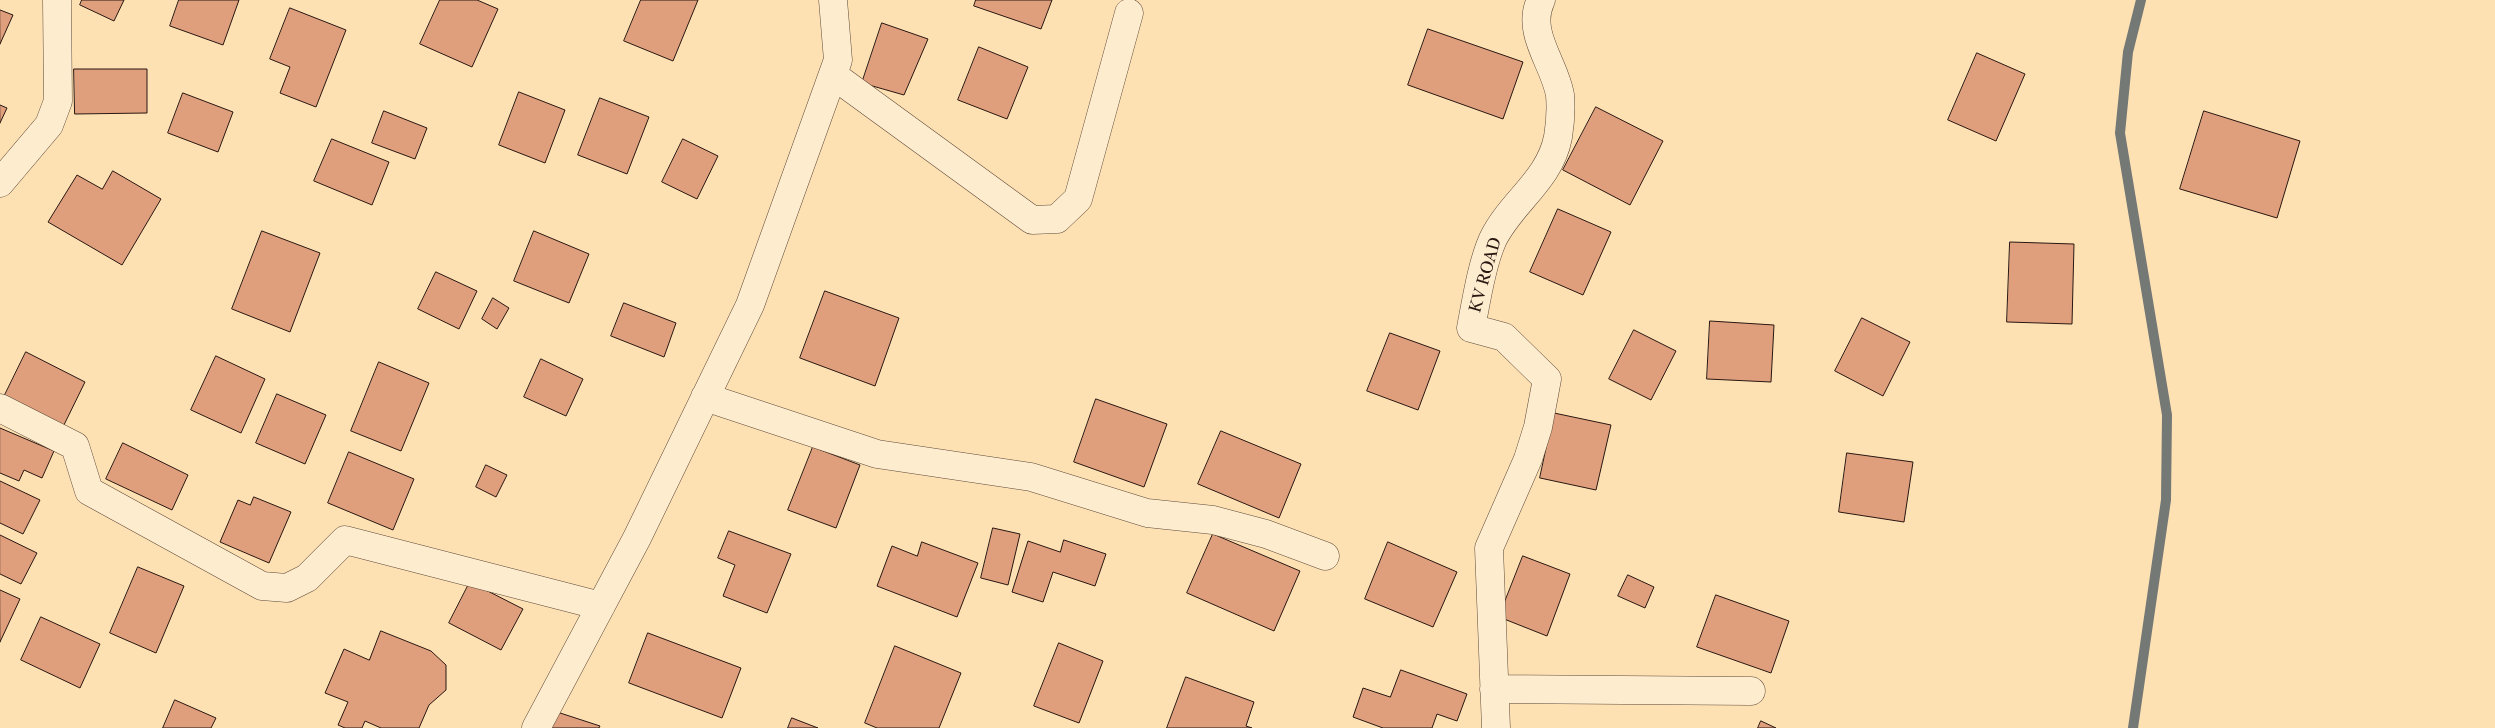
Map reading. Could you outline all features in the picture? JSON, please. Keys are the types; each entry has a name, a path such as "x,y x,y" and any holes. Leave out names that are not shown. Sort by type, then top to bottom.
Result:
{"street":[{"path":"0,183 49,125 58,101 57,0"},
{"path":"536,728 637,538 750,305 838,60 833,0"},
{"name":"KV ROAD","path":"1494,689 1489,548 1528,459 1538,427 1547,379 1504,337 1471,328 1493,240 1510,211 1541,179 1558,138 1560,95 1538,35 1538,6 1541,0"},
{"path":"833,75 1032,220 1057,219 1078,199 1129,14"},
{"path":"705,397 877,454 1031,477 1147,513 1222,522 1266,534 1325,556"},
{"path":"0,408 75,446 89,491 262,586 287,588 307,578 345,540 601,606"},
{"path":"1496,728 1494,689 1752,691"}],"building":[{"path":"82,0 124,0 114,21 80,5"},
{"path":"179,0 239,0 223,45 170,26"},
{"path":"440,0 477,0 498,9 472,67 420,44"},
{"path":"641,0 698,0 673,61 624,41"},
{"path":"976,0 1052,0 1041,29 974,6"},
{"path":"290,8 346,30 316,107 280,93 290,67 270,59"},
{"path":"0,10 13,15 0,44"},
{"path":"882,23 928,39 904,95 862,83"},
{"path":"1428,29 1523,62 1503,119 1408,85"},
{"path":"979,47 1028,67 1007,119 958,100"},
{"path":"1977,53 2025,74 1996,141 1948,120"},
{"path":"74,69 147,69 147,113 75,114"},
{"path":"519,92 565,110 545,163 499,145"},
{"path":"183,93 233,112 218,152 168,133"},
{"path":"600,98 649,117 627,174 578,155"},
{"path":"0,105 7,108 0,123"},
{"path":"1596,107 1663,141 1630,205 1563,170"},
{"path":"384,111 427,128 415,159 372,143"},
{"path":"2204,111 2300,141 2277,218 2180,189"},
{"path":"332,139 389,162 372,205 314,181"},
{"path":"683,139 718,156 697,199 662,182"},
{"path":"113,171 161,199 122,265 48,222 77,175 102,189"},
{"path":"1558,209 1611,232 1583,295 1530,272"},
{"path":"262,231 320,253 290,332 232,309"},
{"path":"534,231 589,254 569,303 514,281"},
{"path":"2010,242 2074,244 2072,324 2007,322"},
{"path":"436,272 477,291 459,329 418,309"},
{"path":"825,291 899,318 875,386 800,358"},
{"path":"493,298 509,308 497,329 482,319"},
{"path":"624,303 676,323 664,357 611,336"},
{"path":"1862,318 1910,342 1883,396 1835,371"},
{"path":"1710,321 1774,325 1771,382 1707,379"},
{"path":"1634,330 1676,351 1651,400 1609,379"},
{"path":"1390,333 1440,351 1418,410 1367,391"},
{"path":"26,352 85,382 61,431 2,401"},
{"path":"216,356 265,379 241,433 191,410"},
{"path":"541,359 583,379 566,416 524,397"},
{"path":"379,362 429,383 401,451 351,431"},
{"path":"277,394 326,415 305,464 256,443"},
{"path":"1096,399 1167,424 1144,487 1074,462"},
{"path":"1554,413 1611,425 1596,490 1540,478"},
{"path":"0,428 54,451 42,478 24,470 19,481 0,473"},
{"path":"1221,431 1301,464 1279,518 1198,484"},
{"path":"123,443 188,475 172,510 106,479"},
{"path":"813,447 860,465 836,528 788,510"},
{"path":"349,452 414,479 393,530 328,503"},
{"path":"1847,453 1913,462 1904,522 1839,512"},
{"path":"486,465 507,475 496,497 476,487"},
{"path":"0,481 40,500 23,534 0,523"},
{"path":"254,497 291,512 269,563 220,542 238,500 250,505"},
{"path":"993,528 1020,534 1008,585 981,578"},
{"path":"729,531 791,554 767,613 723,596 735,565 718,558"},
{"path":"1213,534 1300,571 1274,631 1187,593"},
{"path":"0,535 37,553 21,584 0,574"},
{"path":"1064,540 1106,554 1095,586 1053,572 1043,602 1012,592 1028,541 1060,552"},
{"path":"922,542 978,563 957,617 877,586 892,546 917,556"},
{"path":"1388,542 1457,572 1433,627 1365,599"},
{"path":"1523,556 1570,574 1547,636 1499,617"},
{"path":"138,567 184,586 156,653 110,633"},
{"path":"1628,575 1654,587 1645,608 1618,596"},
{"path":"470,582 523,609 501,650 449,623"},
{"path":"0,590 20,599 0,642"},
{"path":"1716,595 1789,621 1771,673 1697,647"},
{"path":"41,617 100,644 80,688 21,660"},
{"path":"381,631 431,651 446,665 446,690 429,705 419,728 381,728 365,721 362,728 345,728 338,725 348,702 325,693 344,649 369,660"},
{"path":"648,633 741,668 722,718 629,683"},
{"path":"1059,643 1103,661 1079,723 1034,706"},
{"path":"895,646 961,673 939,728 877,728 865,723"},
{"path":"1401,670 1467,694 1457,721 1437,714 1432,728 1383,728 1353,717 1363,688 1390,697"},
{"path":"1186,677 1254,702 1246,726 1252,728 1167,728"},
{"path":"175,700 216,718 211,728 163,728"},
{"path":"554,711 600,726 599,728 549,728"},
{"path":"792,718 818,728 788,728"},
{"path":"1761,721 1776,728 1758,728"}],"waterway":[{"path":"2133,728 2166,500 2167,415 2120,133 2128,52 2141,0"}]}
